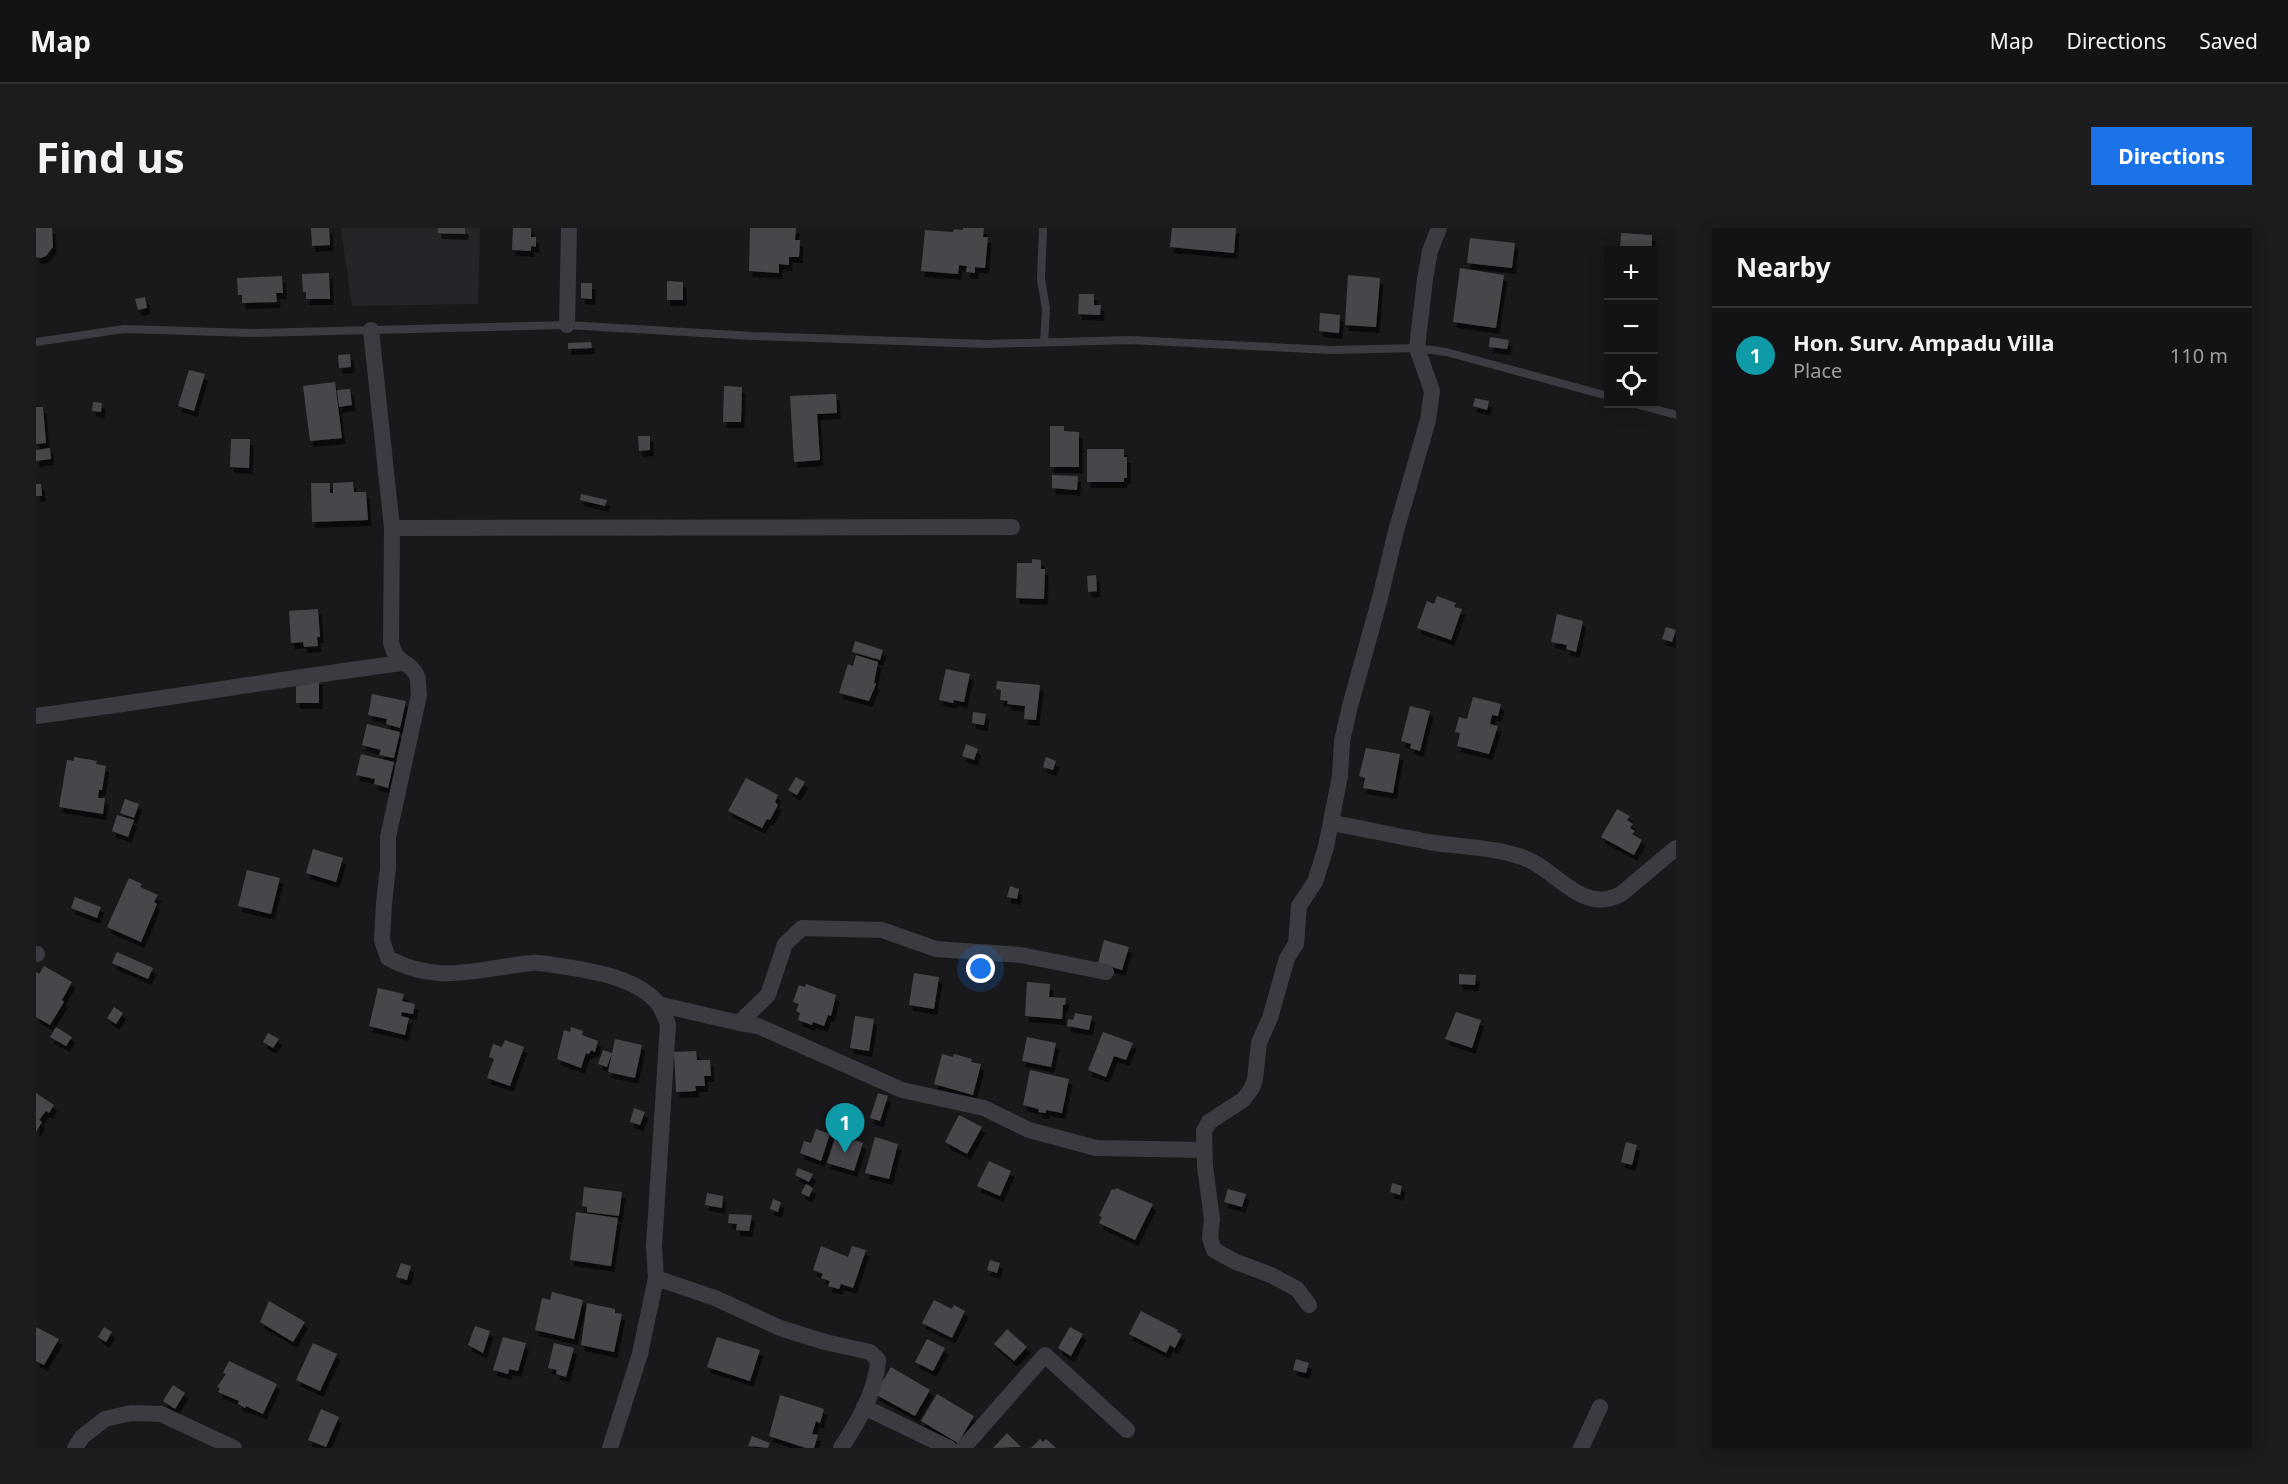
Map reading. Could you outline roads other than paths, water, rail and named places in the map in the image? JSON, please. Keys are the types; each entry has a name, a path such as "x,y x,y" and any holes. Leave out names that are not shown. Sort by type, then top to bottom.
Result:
{"street":[{"path":"567,326 569,228"},
{"path":"1309,1305 1297,1289 1214,1250 1210,1238 1212,1219 1204,1131 1209,1122 1243,1100 1255,1079 1259,1043 1270,1018 1287,958 1296,945 1299,906 1315,882 1332,822 1340,776 1342,741 1350,706 1428,420 1432,391 1417,348 1430,250 1439,228"},
{"path":"371,330 392,528 391,642 394,654 402,663 411,667 418,677 419,695 388,837 388,868 382,940 388,958 404,967 457,975 534,962 578,969 615,978 641,990 658,1004 668,1024 654,1246 656,1278 640,1354 610,1448"},
{"path":"392,528 1012,528"},
{"path":"36,716 402,663"},
{"path":"1332,822 1420,840 1516,855 1541,866 1583,897 1596,900 1611,899 1621,894 1676,848"},
{"path":"739,1023 768,995 785,944 802,928 882,930 936,949 1021,955 1106,972"},
{"path":"658,1004 758,1026 902,1090 984,1108 1029,1130 1096,1148 1204,1150"},
{"path":"656,1278 715,1298 780,1328 825,1342 870,1352 878,1360 877,1377 864,1407 841,1448"},
{"path":"963,1448 1045,1355 1127,1430"},
{"path":"864,1407 949,1448"},
{"path":"1581,1448 1600,1407"},
{"path":"75,1448 82,1437 105,1419 131,1413 161,1414 234,1448"}],"lane":[{"path":"1043,228 1041,279 1046,309 1044,342"},
{"path":"36,342 124,329 251,333 567,326 775,337 986,344 1130,340 1331,350 1417,348 1446,352 1604,395"},
{"path":"1650,408 1676,415"}],"place":[{"name":"Hon. Surv. Ampadu Villa","path":"845,1153"}]}
